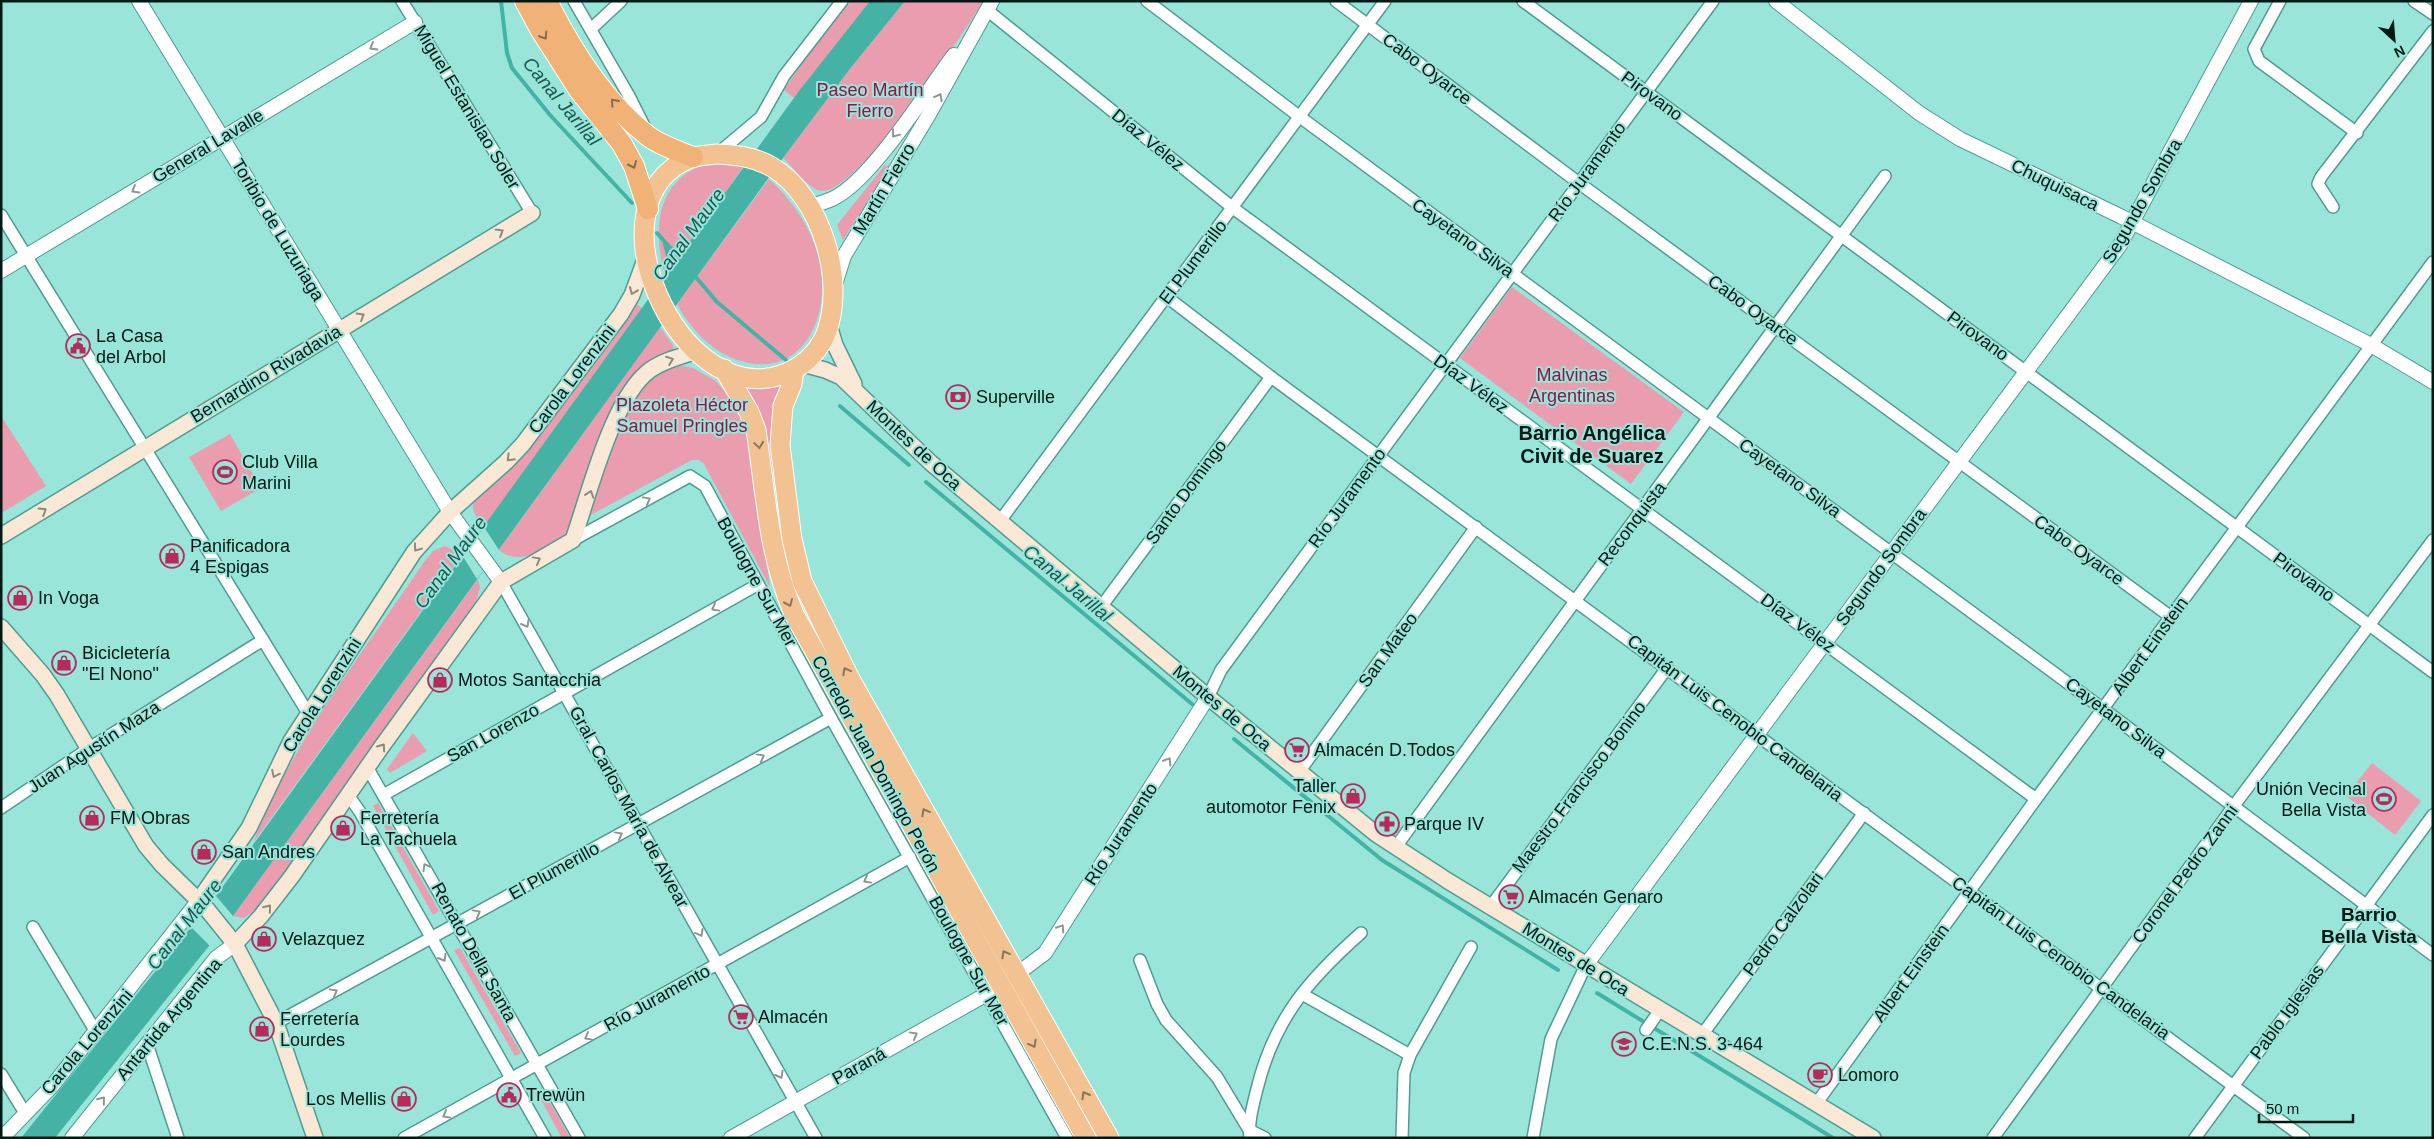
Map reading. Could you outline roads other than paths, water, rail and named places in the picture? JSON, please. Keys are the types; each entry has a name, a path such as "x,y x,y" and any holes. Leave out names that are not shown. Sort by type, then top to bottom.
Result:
{"highway":[{"path":"526,1 540,29 580,90 622,144 634,166 648,209"},
{"path":"546,1 569,41 596,81 614,103 648,136 667,147 693,157"},
{"path":"717,154 751,157 775,169 809,207 829,251 833,292 829,325 822,342 799,367 778,376 758,378 724,369 697,351 668,316 656,290 646,257 648,209 658,184 672,170 693,157 717,154"},
{"name":"Corredor Juan Domingo Perón","path":"799,367 784,406 780,445 792,539 802,581 850,679 1109,1138"},
{"name":"Corredor Juan Domingo Perón","path":"724,369 756,430 772,551 779,577 794,614 994,990 1086,1138"}],"main road":[{"name":"Bernardino Rivadavia","path":"1,536 532,213"},
{"name":"Carola Lorenzini","path":"203,904 249,828 291,741 414,552 450,512 506,462 523,444 621,314 632,295 646,257"},
{"name":"Montes de Oca","path":"829,325 835,345 858,392"},
{"path":"574,540 610,430 623,404 650,370 697,351"},
{"name":"Montes de Oca","path":"799,367 834,373 858,392 918,451 1101,607 1299,772 1396,848 1873,1138"},
{"name":"Antartida Argentina","path":"235,944 272,903 501,582 574,540"},
{"path":"1,626 43,675 146,846 162,865 203,904 235,944 276,1023 315,1138"}],"street":[{"name":"Toribio de Luzuriaga","path":"138,1 339,330"},
{"name":"Miguel Estanislao Soler","path":"402,1 532,213"},
{"path":"574,1 629,96 648,136"},
{"path":"591,29 621,1"},
{"path":"717,154 762,117 784,76 842,1"},
{"name":"Cayetano Silva","path":"1147,1 1300,118 2104,709 2433,955"},
{"name":"Cabo Oyarce","path":"1336,1 1579,183 2171,617"},
{"name":"El Plumerillo","path":"1000,521 1385,1"},
{"name":"Pirovano","path":"1523,1 2433,672"},
{"name":"Río Juramento","path":"994,990 1017,976 1045,953 1208,697 1221,670 1713,1"},
{"name":"Chuquisaca","path":"1776,1 1937,126 2133,223 2371,345 2433,382"},
{"name":"Segundo Sombra","path":"1533,1138 1551,1039 1586,965 2120,244 2251,1"},
{"path":"2280,1 2254,49 2254,54 2259,61 2357,132"},
{"path":"2414,1 2433,14"},
{"name":"Martín Fierro","path":"809,207 835,198 854,184 877,159 990,6"},
{"name":"Martín Fierro","path":"833,292 844,256 928,116 990,6"},
{"name":"Díaz Vélez","path":"990,6 1233,208 1444,366 1643,509 2036,799"},
{"name":"General Lavalle","path":"1,271 415,22"},
{"path":"2333,207 2320,191 2318,184 2321,177 2433,31"},
{"name":"Reconquista","path":"1396,848 1576,599 1843,237 1885,176"},
{"path":"1,215 146,447 308,714"},
{"name":"Albert Einstein","path":"1816,1104 2036,799 2433,262"},
{"name":"Capitán Luis Cenobio Candelaria","path":"1167,297 1271,377 1576,599 1757,736 1970,890 2304,1138"},
{"name":"Gral. Carlos María de Alvear","path":"339,330 450,512 501,582 816,1138"},
{"name":"Santo Domingo","path":"1101,607 1271,377"},
{"name":"Antartida Argentina","path":"574,540 690,476"},
{"name":"Boulogne Sur Mer","path":"690,476 705,486 831,718 910,856 994,990 1064,1137"},
{"name":"San Mateo","path":"1299,772 1476,527"},
{"name":"Coronel Pedro Zanni","path":"1993,1138 2233,807 2433,540"},
{"name":"San Lorenzo","path":"385,794 758,584"},
{"name":"Juan Agustín Maza","path":"1,808 88,749 263,640"},
{"name":"Maestro Francisco Bonino","path":"1491,906 1667,668"},
{"name":"El Plumerillo","path":"276,1023 831,718"},
{"name":"Renato Della Santa","path":"368,767 579,1138"},
{"name":"Renato Della Santa","path":"348,795 360,812 545,1138"},
{"name":"Pedro Calzolari","path":"1702,1034 1864,813"},
{"name":"Pablo Iglesias","path":"2195,1138 2433,815"},
{"name":"Río Juramento","path":"404,1138 910,856"},
{"name":"Carola Lorenzini","path":"2,1138 54,1085 203,904"},
{"path":"33,927 96,1032"},
{"path":"1250,1134 1264,1059 1282,1022 1324,965 1361,933"},
{"name":"Antartida Argentina","path":"72,1138 216,958 235,944"},
{"path":"1402,1138 1404,1073 1410,1055 1471,947"},
{"path":"1140,960 1157,1004 1166,1020 1217,1078 1250,1134 1265,1138"},
{"name":"Paraná","path":"731,1138 994,990"},
{"path":"1302,994 1410,1055"},
{"path":"1649,1026 1660,1010"},
{"path":"147,1044 178,1138"},
{"path":"1,1074 25,1113"}],"waterway":[{"name":"Canal Jarillal","path":"501,1 507,53 512,68 550,115 632,203"},
{"name":"Canal Maure","path":"657,233 681,260"},
{"name":"Canal Maure","path":"665,244 673,273"},
{"name":"Canal Jarillal","path":"694,275 717,302 786,360"},
{"path":"840,406 909,465"},
{"name":"Canal Jarillal","path":"926,482 1192,704"},
{"name":"Canal Jarillal","path":"1234,739 1382,860 1558,970"},
{"name":"Canal Jarillal","path":"1597,993 1833,1138"}],"place":[{"name":"La Casa del Arbol","path":"78,346"},
{"name":"Superville","path":"958,397"},
{"name":"Club Villa Marini","path":"225,472"},
{"name":"Panificadora 4 Espigas","path":"172,556"},
{"name":"In Voga","path":"20,598"},
{"name":"Bicicletería \"El Nono\"","path":"64,663"},
{"name":"Motos Santacchia","path":"440,680"},
{"name":"Almacén D.Todos","path":"1297,750"},
{"name":"Taller automotor Fenix","path":"1353,796"},
{"name":"Unión Vecinal Bella Vista","path":"2384,799"},
{"name":"FM Obras","path":"92,818"},
{"name":"Parque IV","path":"1387,824"},
{"name":"Ferretería La Tachuela","path":"343,828"},
{"name":"San Andres","path":"204,852"},
{"name":"Almacén Genaro","path":"1511,897"},
{"name":"Velazquez","path":"264,939"},
{"name":"Almacén","path":"741,1017"},
{"name":"Ferretería Lourdes","path":"262,1029"},
{"name":"C.E.N.S. 3-464","path":"1624,1044"},
{"name":"Lomoro","path":"1820,1075"},
{"name":"Trewün","path":"509,1095"},
{"name":"Los Mellis","path":"404,1099"}],"district":[{"name":"Barrio Angélica Civit de Suarez","path":"1592,444"},
{"name":"Barrio Bella Vista","path":"2369,925"}],"park label":[{"name":"Paseo Martín Fierro","path":"870,100"},
{"name":"Malvinas Argentinas","path":"1572,385"},
{"name":"Plazoleta Héctor Samuel Pringles","path":"682,415"}]}
